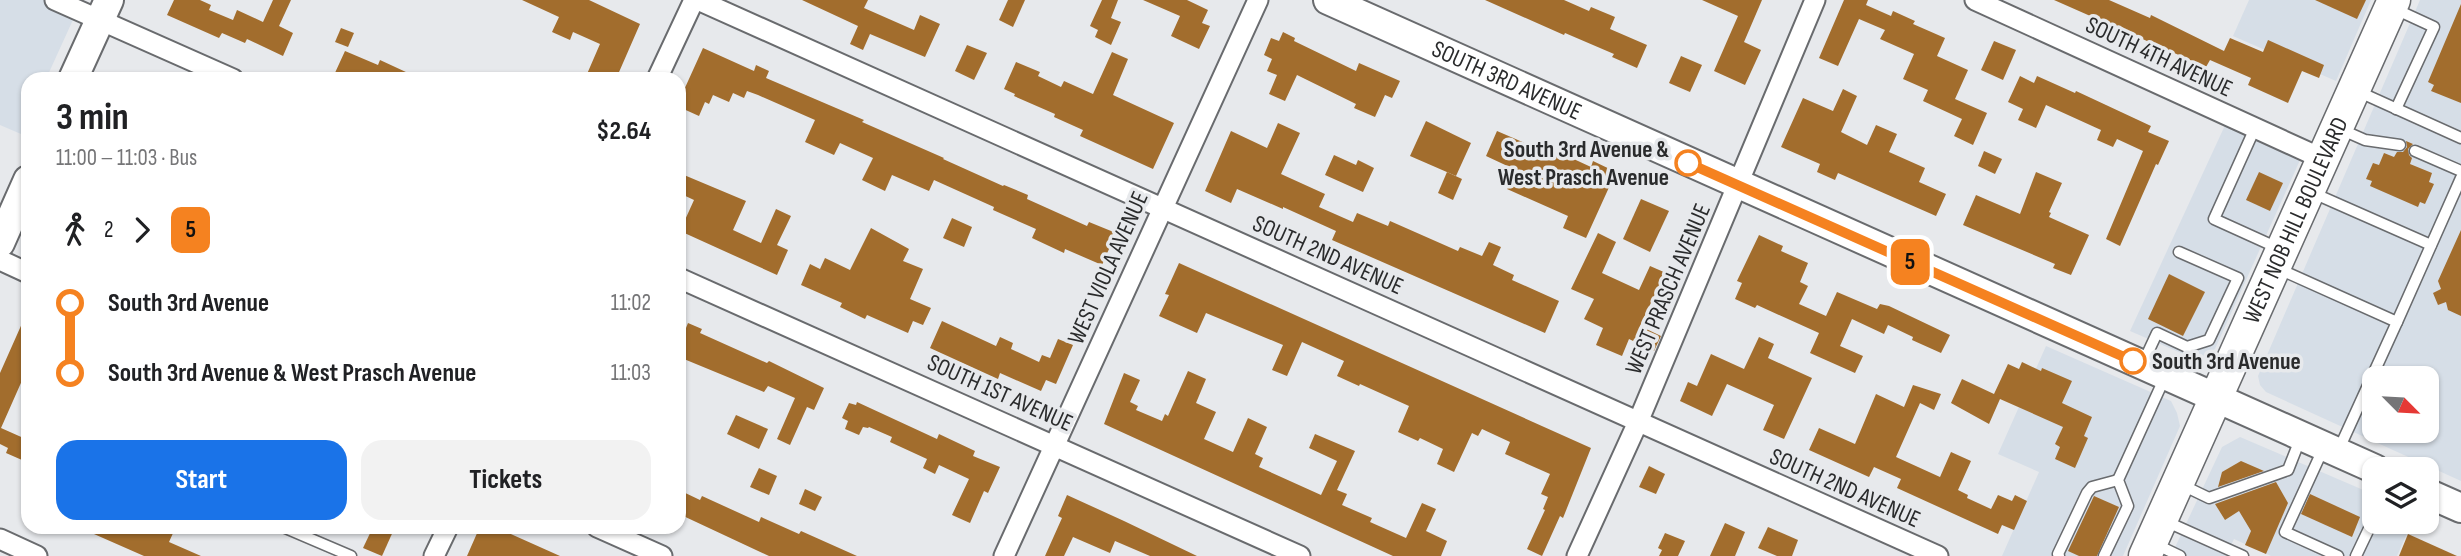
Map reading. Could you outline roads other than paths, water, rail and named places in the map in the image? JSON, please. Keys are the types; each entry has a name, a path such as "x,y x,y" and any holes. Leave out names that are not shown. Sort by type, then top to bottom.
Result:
{"main road":[{"name":"WEST NOB HILL BOULEVARD","path":"2152,539 2392,4"}],"street":[{"path":"55,0 104,10 220,72"},
{"path":"660,72 696,0"},
{"name":"SOUTH 2ND AVENUE","path":"696,0 1938,556"},
{"name":"WEST VIOLA AVENUE","path":"1004,556 1258,0"},
{"name":"SOUTH 3RD AVENUE","path":"1328,0 1738,186 2362,463"},
{"name":"WEST PRASCH AVENUE","path":"1577,556 1638,422 1815,0"},
{"name":"SOUTH 4TH AVENUE","path":"1975,0 2323,159"},
{"path":"76,72 104,10"},
{"path":"0,243 21,196"},
{"path":"0,260 21,269"},
{"name":"SOUTH 1ST AVENUE","path":"686,281 1300,556"},
{"path":"2439,498 2461,508"},
{"path":"434,556 445,534"},
{"path":"613,534 662,556"},
{"path":"0,539 37,556"}],"lane":[{"path":"2392,4 2434,27 2396,109"},
{"path":"2354,90 2461,138"},
{"path":"2337,127 2365,141 2400,145"},
{"path":"2255,128 2214,219 2279,259 2397,322"},
{"path":"2415,151 2461,172"},
{"path":"2338,556 2285,532 2321,445 2397,322 2461,178"},
{"path":"2309,191 2431,245"},
{"path":"2105,556 2128,506 2118,480 2154,370 2157,333 2187,347 2209,340 2238,278 2179,252"},
{"path":"2178,483 2209,498 2288,470 2321,445"},
{"path":"2059,556 2087,492 2092,487 2118,480"},
{"path":"299,534 351,556"},
{"path":"2356,556 2366,534"},
{"path":"2152,539 2180,556"},
{"path":"2152,539 2243,556"}],"place":[{"name":"South 3rd Avenue & West Prasch Avenue","path":"1688,163"},
{"name":"South 3rd Avenue","path":"2133,361"}]}
